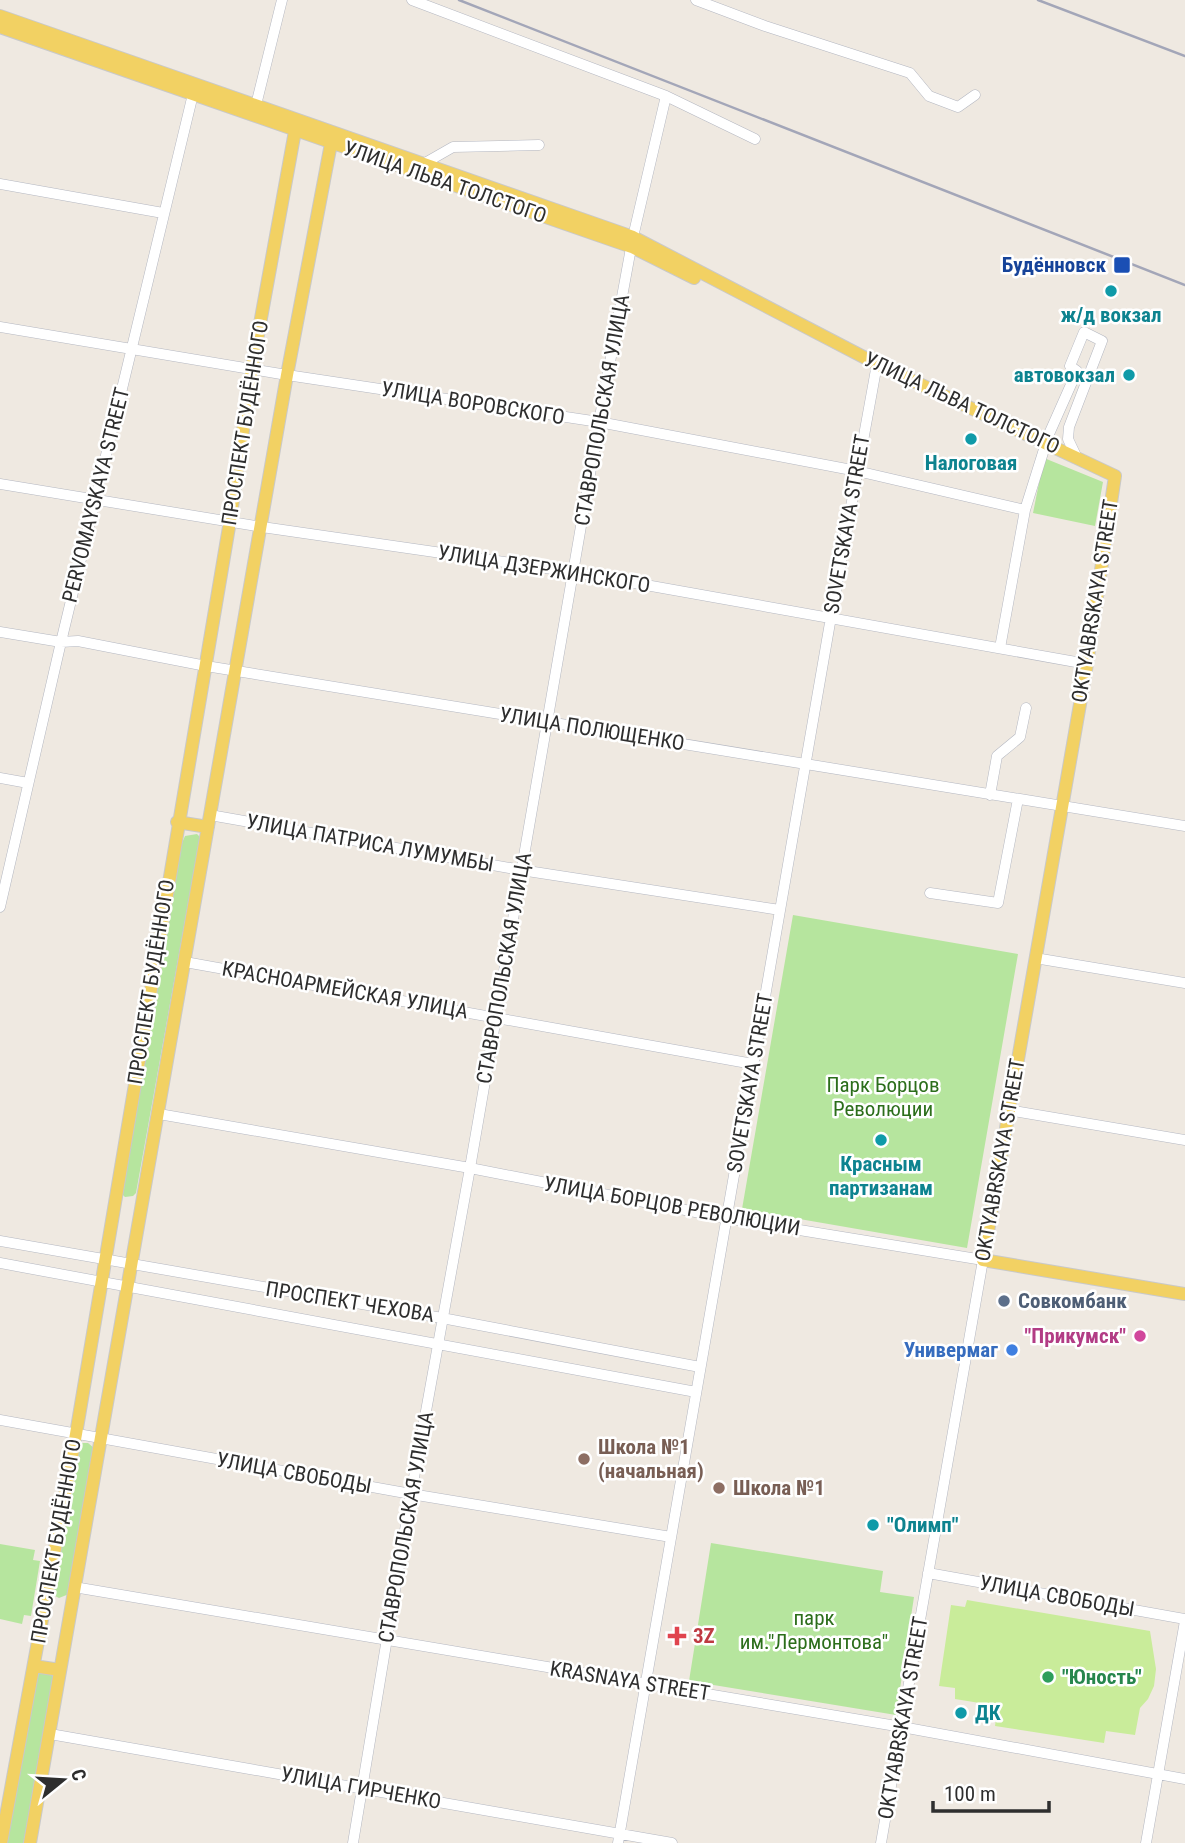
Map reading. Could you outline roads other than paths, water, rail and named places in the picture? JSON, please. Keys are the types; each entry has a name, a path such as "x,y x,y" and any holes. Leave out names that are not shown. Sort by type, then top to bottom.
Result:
{"main road":[{"name":"УЛИЦА ЛЬВА ТОЛСТОГО","path":"0,16 297,125 633,242"},
{"name":"УЛИЦА ЛЬВА ТОЛСТОГО","path":"0,27 257,105 297,125"},
{"name":"ПРОСПЕКТ БУДЁННОГО","path":"1,1843 76,1434 177,822 230,521 252,368 297,125"},
{"name":"УЛИЦА ЛЬВА ТОЛСТОГО","path":"332,137 425,163 633,242 876,366 1115,476"},
{"name":"ПРОСПЕКТ БУДЁННОГО","path":"30,1843 287,375 332,137"},
{"name":"OKTYABRSKAYA STREET","path":"983,1260 1087,664 1115,476"},
{"path":"177,822 209,821"},
{"name":"УЛИЦА БОРЦОВ РЕВОЛЮЦИИ","path":"983,1260 1185,1294"},
{"path":"34,1666 60,1670"}],"street":[{"path":"257,105 282,0"},
{"path":"412,0 666,96 755,139"},
{"path":"696,0 765,26 910,73 929,96 938,102 958,107 975,95"},
{"name":"PERVOMAYSKAYA STREET","path":"0,907 194,88"},
{"name":"СТАВРОПОЛЬСКАЯ УЛИЦА","path":"353,1843 411,1494 599,422 633,242 666,96"},
{"name":"УЛИЦА ЛЬВА ТОЛСТОГО","path":"425,163 453,147 539,145"},
{"path":"0,184 163,213"},
{"name":"УЛИЦА ВОРОВСКОГО","path":"0,327 287,375 599,422 857,471 1025,510"},
{"path":"1000,648 1025,510 1043,441 1049,434 1077,371 1070,366 1084,332 1102,341 1069,427 1068,439 1077,458"},
{"name":"SOVETSKAYA STREET","path":"619,1838 876,366"},
{"name":"УЛИЦА ДЗЕРЖИНСКОГО","path":"0,484 262,527 573,572 1087,664"},
{"name":"УЛИЦА ПОЛЮЩЕНКО","path":"0,632 61,642 78,641 206,666 1185,826"},
{"path":"989,795 997,755 1020,737 1026,708"},
{"path":"0,778 28,783"},
{"path":"930,893 998,903 1017,799"},
{"name":"УЛИЦА ПАТРИСА ЛУМУМБЫ","path":"209,821 780,910"},
{"path":"1035,958 1185,984"},
{"name":"КРАСНОАРМЕЙСКАЯ УЛИЦА","path":"185,962 753,1064"},
{"path":"1008,1110 1185,1140"},
{"name":"УЛИЦА БОРЦОВ РЕВОЛЮЦИИ","path":"159,1114 470,1168 726,1218 983,1260"},
{"name":"ПРОСПЕКТ ЧЕХОВА","path":"0,1241 442,1318 700,1367"},
{"name":"OKTYABRSKAYA STREET","path":"881,1843 983,1260"},
{"name":"ПРОСПЕКТ ЧЕХОВА","path":"0,1263 696,1392"},
{"name":"УЛИЦА СВОБОДЫ","path":"0,1420 411,1494 671,1536"},
{"name":"УЛИЦА СВОБОДЫ","path":"928,1573 1185,1620"},
{"name":"KRASNAYA STREET","path":"74,1587 902,1727 1185,1779"},
{"path":"1146,1843 1185,1620"},
{"name":"УЛИЦА ГИРЧЕНКО","path":"50,1734 619,1838 672,1843"}],"railway":[{"path":"459,0 1185,285"},
{"path":"1038,0 1185,56"}],"place":[{"name":"Будённовск","path":"1122,265"},
{"name":"ж/д вокзал","path":"1111,291"},
{"name":"автовокзал","path":"1129,375"},
{"name":"Налоговая","path":"971,439"},
{"name":"Красным партизанам","path":"881,1140"},
{"name":"Совкомбанк","path":"1004,1301"},
{"name":"\"Прикумск\"","path":"1140,1336"},
{"name":"Универмаг","path":"1012,1350"},
{"name":"Школа №1 (начальная)","path":"584,1459"},
{"name":"Школа №1","path":"719,1488"},
{"name":"\"Олимп\"","path":"873,1525"},
{"name":"3Z","path":"677,1636"},
{"name":"\"Юность\"","path":"1048,1677"},
{"name":"ДК","path":"961,1713"}],"park label":[{"name":"Парк Борцов Революции","path":"883,1097"},
{"name":"парк им.\"Лермонтова\"","path":"814,1630"}]}
